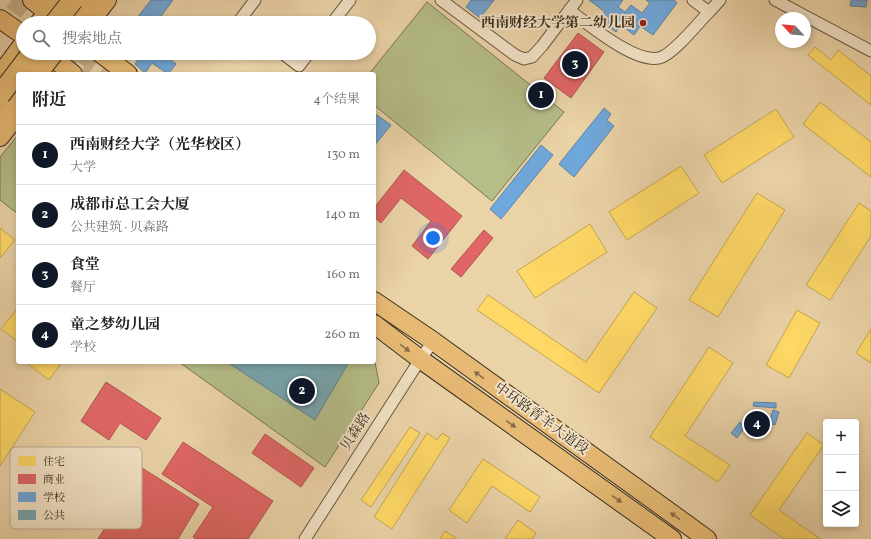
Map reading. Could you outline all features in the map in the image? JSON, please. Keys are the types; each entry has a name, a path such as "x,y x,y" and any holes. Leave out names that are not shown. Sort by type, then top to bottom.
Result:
{"highway":[{"path":"52,16 72,0"},
{"path":"81,16 93,0"},
{"path":"18,72 27,60"},
{"path":"39,72 53,60"},
{"path":"0,96 16,74"},
{"path":"0,122 16,102"}],"main road":[{"path":"32,0 52,16"},
{"path":"94,16 107,0"},
{"path":"0,19 16,30"},
{"path":"0,75 16,53"},
{"path":"55,60 70,72"},
{"path":"109,60 125,72"},
{"path":"0,138 16,117"},
{"name":"中环路青羊大道段","path":"376,302 433,341 707,539"},
{"name":"中环路青羊大道段","path":"376,326 420,359 672,539"}],"street":[{"path":"243,16 256,0"},
{"path":"337,16 350,0"},
{"path":"441,0 515,55 524,59 532,57 542,46 577,0"},
{"path":"693,0 709,12"},
{"path":"569,10 607,39 619,46 642,57 655,60 664,56 675,48 720,0"},
{"path":"775,0 871,50"},
{"path":"291,60 299,66 304,60"},
{"name":"贝森路","path":"305,539 433,341"}],"green space":[{"path":"427,2 564,112 492,201 376,107 376,72 371,72"},
{"path":"16,137 16,212 0,200 0,157"},
{"path":"182,364 375,364 379,383 325,467"}],"building: 住宅":[{"path":"815,47 831,60 838,50 871,76 871,105 808,55"},
{"path":"820,102 871,142 871,177 803,124"},
{"path":"776,109 794,137 722,183 704,155"},
{"path":"681,166 699,193 627,240 609,212"},
{"path":"757,193 785,210 718,317 689,300"},
{"path":"859,203 871,211 871,236 830,300 806,285"},
{"path":"590,224 607,252 535,298 517,271"},
{"path":"0,228 15,240 0,258"},
{"path":"634,292 657,308 599,393 477,310 488,295 586,362"},
{"path":"16,310 16,340 1,329"},
{"path":"797,310 820,323 789,378 766,365"},
{"path":"871,329 871,363 856,353"},
{"path":"709,347 733,363 685,436 730,465 718,482 650,437"},
{"path":"30,364 61,364 49,380"},
{"path":"0,389 35,412 12,447 10,447 10,451 0,466"},
{"path":"410,427 420,433 371,507 361,500"},
{"path":"427,433 437,440 442,433 450,438 392,529 374,517"},
{"path":"807,433 823,444 779,510 820,539 784,539 750,515"},
{"path":"483,459 540,497 530,512 492,486 467,523 449,510"},
{"path":"518,520 536,533 532,539 505,539"},
{"path":"445,531 457,539 440,539"}],"building: 商业":[{"path":"578,33 604,52 571,98 544,78"},
{"path":"404,170 462,216 428,259 412,246 431,221 401,198 381,223 376,219 376,205"},
{"path":"484,230 493,238 461,277 451,269"},
{"path":"106,382 161,418 146,440 120,423 109,440 81,421"},
{"path":"265,434 314,468 301,487 252,453"},
{"path":"183,442 273,501 248,539 196,539 193,537 213,507 162,474"},
{"path":"142,468 199,504 178,539 98,539 104,529 142,529"}],"building: 学校":[{"path":"151,0 173,0 161,16 138,16"},
{"path":"471,0 494,0 480,18 466,7"},
{"path":"589,0 623,0 618,7 625,12 631,5 642,13 650,3 646,0 674,0 677,3 653,35 640,26 634,35 621,25 616,32 599,19 605,12"},
{"path":"851,0 867,0 866,7 850,6"},
{"path":"138,60 171,60 176,64 170,72 165,72 152,63 146,72 144,72 135,64"},
{"path":"604,108 611,114 607,120 614,126 574,177 559,164"},
{"path":"376,114 391,125 376,144"},
{"path":"541,145 553,155 501,219 490,209"},
{"path":"754,402 776,403 776,408 753,406"},
{"path":"773,410 779,412 775,425 769,423"},
{"path":"749,414 757,418 754,422 746,418"},
{"path":"740,422 745,427 737,438 731,433"}],"building: 公共":[{"path":"230,364 348,364 315,420"}],"tunnel":[{"path":"12,0 33,16"},
{"path":"70,60 85,72"},
{"path":"90,60 106,72"}],"place":[{"name":"西南财经大学第二幼儿园","path":"643,23"},
{"name":"食堂","path":"575,64"},
{"name":"西南财经大学（光华校区）","path":"541,95"},
{"name":"成都市总工会大厦","path":"302,391"},
{"name":"童之梦幼儿园","path":"757,424"}]}
